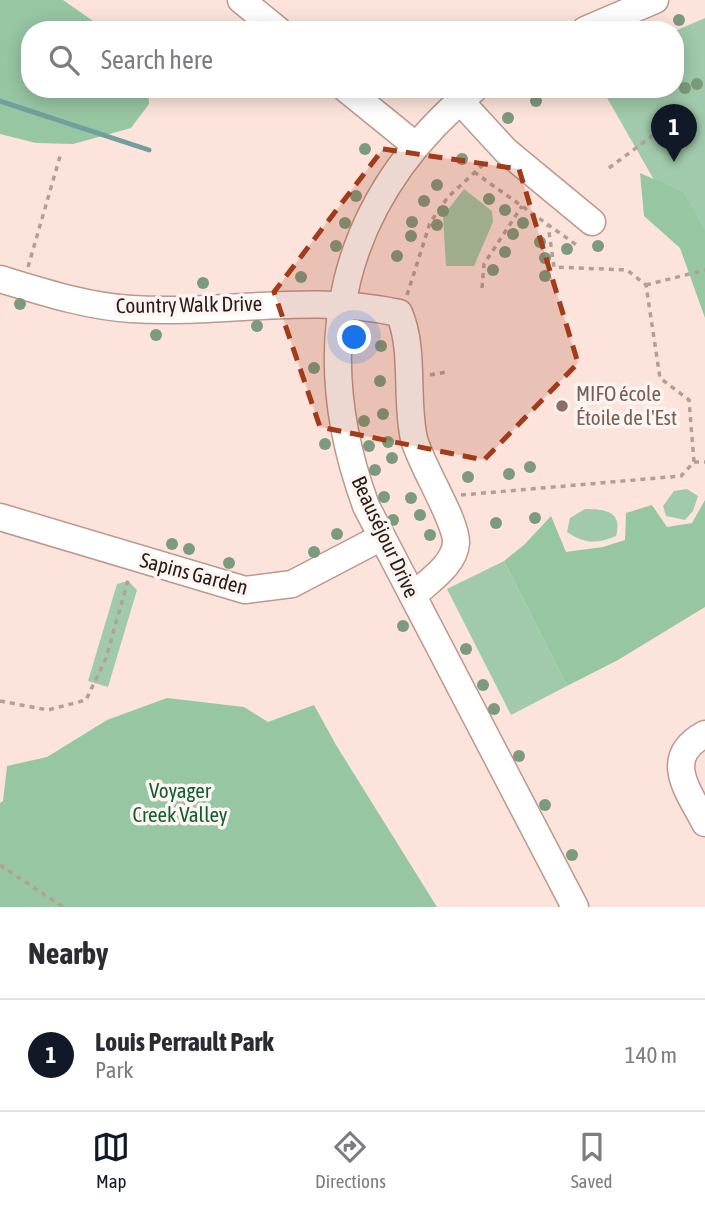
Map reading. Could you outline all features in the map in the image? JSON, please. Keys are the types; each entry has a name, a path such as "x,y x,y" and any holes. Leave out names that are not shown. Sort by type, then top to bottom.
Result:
{"street":[{"path":"241,0 267,21"},
{"path":"606,21 655,0"},
{"path":"357,98 415,145"},
{"name":"Beauséjour Drive","path":"464,98 415,145 375,206 340,303 337,356 339,406 354,473 382,537 575,907"},
{"path":"469,98 501,146 592,222"},
{"name":"Country Walk Drive","path":"11,282 90,304 133,309 340,303 399,313"},
{"path":"399,313 407,344 407,386 415,440 452,523 456,543 448,564 413,596"},
{"name":"Sapins Garden","path":"0,517 245,590 261,591 292,584 382,537"},
{"path":"705,734 688,746 680,765 681,776 705,823"}],"path":[{"path":"609,168 664,127"},
{"path":"399,313 430,223 448,197 501,146"},
{"path":"11,282 61,153"},
{"path":"474,172 578,246"},
{"path":"482,288 484,264 522,206"},
{"path":"469,494 681,477 694,462 689,400 660,378 646,285 627,270 554,267 548,225"},
{"path":"646,285 705,270"},
{"path":"694,462 705,462"},
{"path":"0,701 48,710 86,700 106,659 135,558"},
{"path":"0,864 63,907"}],"highlighted area":[{"path":"383,149 519,169 578,363 484,460 320,427 274,292"}],"green space":[{"path":"0,0 63,0 93,21 21,21 21,98 149,98 149,104 131,128 73,144 36,143 0,134"},
{"path":"705,18 705,294 685,234 607,98 684,98 684,27"},
{"path":"640,173 683,192 705,231 705,318 680,248 644,216"},
{"path":"464,189 492,211 493,222 474,266 446,266 443,216"},
{"path":"687,489 698,496 693,511 685,520 666,516 663,506 674,491"},
{"path":"705,500 705,607 618,660 567,686 504,561 525,544 551,516 566,552 603,547 625,540 626,513 652,505 667,527 692,523"},
{"path":"585,509 605,511 615,516 616,536 591,541 579,539 567,532 570,518"},
{"path":"504,561 567,686 511,715 447,589"},
{"path":"128,581 137,590 108,687 88,681 117,584"},
{"name":"Voyager Creek Valley","path":"167,698 244,707 268,722 314,705 437,907 0,907 0,803 3,801 7,766 47,757 107,720"}],"waterway":[{"path":"0,101 149,150"}],"place":[{"name":"Louis Perrault Park","path":"674,162"},
{"name":"MIFO école Étoile de l'Est","path":"562,406"}]}
